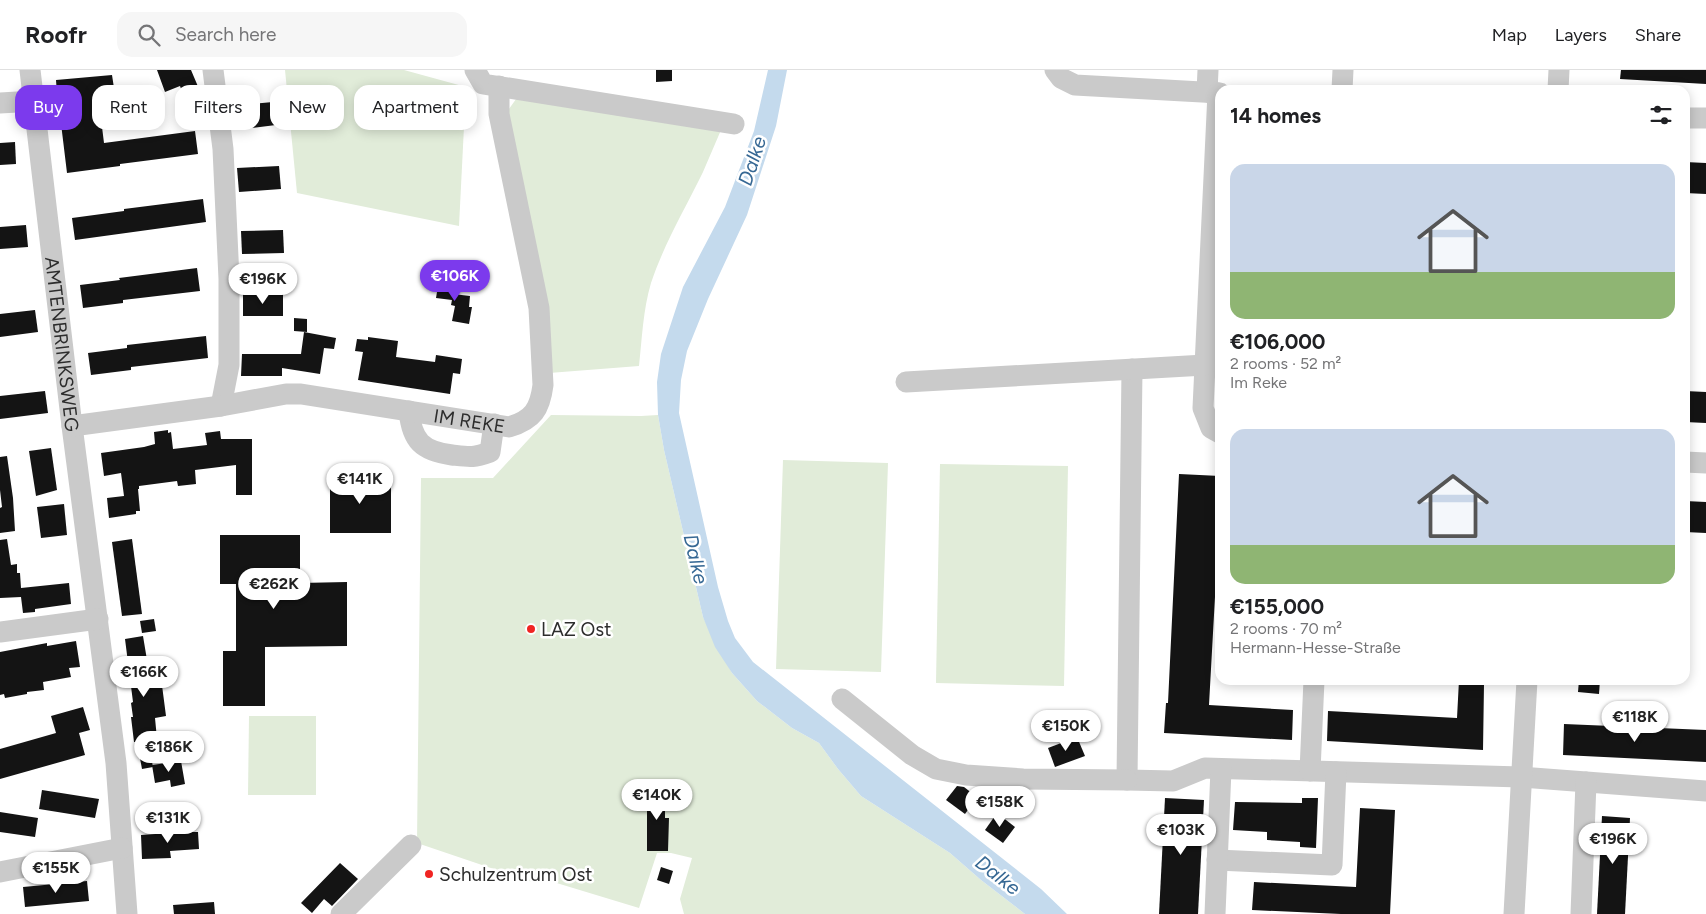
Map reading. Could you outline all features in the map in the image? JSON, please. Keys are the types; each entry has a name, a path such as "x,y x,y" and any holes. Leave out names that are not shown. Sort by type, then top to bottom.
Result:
{"street":[{"name":"AMTENBRINKSWEG","path":"30,70 32,85"},
{"path":"213,70 223,149 229,279 229,365 221,406"},
{"path":"475,70 483,84 734,124"},
{"path":"1054,70 1061,78 1075,85 1215,93"},
{"path":"1208,70 1215,93 1203,408 1211,428 1215,430"},
{"path":"1342,85 1343,70"},
{"path":"1558,85 1559,70"},
{"name":"IM REKE","path":"72,426 221,406 286,394 301,394 510,426 524,422 534,413 541,398 543,385 539,308 499,114 499,86"},
{"path":"0,104 15,103"},
{"path":"1690,118 1706,118"},
{"name":"AMTENBRINKSWEG","path":"37,130 72,426 116,763 127,914"},
{"path":"906,382 1205,365"},
{"path":"1127,780 1132,369"},
{"path":"410,411 411,427 421,445 438,453 474,458 490,452 494,424"},
{"path":"1690,462 1706,463"},
{"path":"0,632 98,619"},
{"path":"1310,771 1314,685"},
{"path":"1514,914 1526,685"},
{"path":"842,699 912,755 936,769 966,775 1014,778 1173,781 1205,768 1521,778 1706,791"},
{"path":"1215,914 1221,769"},
{"path":"1217,860 1332,865 1336,772"},
{"path":"1581,914 1586,782"},
{"path":"340,914 411,845"},
{"path":"0,872 122,848"}],"green space":[{"path":"285,70 404,70 459,85 354,85 354,130 464,130 459,226 297,193 291,130 344,130 344,85 286,85"},
{"path":"519,95 721,130 703,172 668,240 651,283 644,314 639,366 549,373 506,113"},
{"name":"LAZ Ost","path":"551,415 658,415 664,450 703,617 732,673 757,701 792,728 819,743 861,796 950,853 1025,914 684,914 680,899 692,858 671,853 657,853 639,908 550,881 535,883 417,843 421,478 493,478"},
{"path":"783,460 888,463 881,672 776,669"},
{"path":"940,464 1068,466 1064,686 936,683"},
{"path":"249,716 316,716 316,795 248,795"}],"water":[{"name":"Dalke","path":"768,70 787,70 776,126 747,215 708,299 687,351 681,380 679,413 718,587 728,621 735,638 753,662 1041,889 1067,914 1025,914 950,853 861,796 819,743 792,728 757,701 732,673 715,647 703,617 664,450 658,415 657,382 661,354 683,287 725,207 754,131"}],"building":[{"path":"157,70 191,70 197,85 175,85 175,88 165,92 165,85 162,85"},
{"path":"656,70 672,70 672,81 656,82"},
{"path":"1621,70 1706,70 1706,84 1620,79"},
{"path":"112,75 114,85 92,85 92,130 102,130 104,143 195,131 198,154 67,173 62,130 82,130 82,85 56,85 56,80"},
{"path":"270,102 270,126 260,127 260,103"},
{"path":"15,142 16,164 0,165 0,143"},
{"path":"1690,162 1706,163 1706,194 1690,193"},
{"path":"279,166 281,189 239,192 237,168"},
{"path":"203,199 206,222 75,240 72,218"},
{"path":"26,225 28,247 0,249 0,227"},
{"path":"283,230 284,253 242,254 241,231"},
{"path":"197,268 200,291 123,300 123,303 83,308 80,285"},
{"path":"439,280 455,283 453,294 470,296 469,307 472,307 469,324 452,321 455,306 451,305 452,300 436,298"},
{"path":"243,293 283,293 283,316 243,316"},
{"path":"35,310 38,332 0,337 0,314"},
{"path":"294,318 307,319 307,332 294,331"},
{"path":"304,332 336,338 334,349 324,348 320,374 282,368 282,376 241,376 242,354 301,354"},
{"path":"206,336 208,358 131,367 131,370 91,375 88,353 127,348 127,345"},
{"path":"368,337 398,341 396,357 435,362 436,355 462,359 460,374 453,373 450,394 358,380 363,352 355,351 357,339 368,340"},
{"path":"45,391 48,413 0,419 0,396"},
{"path":"1690,391 1706,392 1706,423 1690,422"},
{"path":"168,430 168,433 171,432 173,449 207,445 205,433 220,431 221,439 252,439 252,495 236,495 236,465 195,470 196,484 178,486 177,481 139,486 140,511 136,511 136,514 109,518 107,498 124,496 121,473 104,476 101,453 155,444 154,432"},
{"path":"51,448 57,490 36,496 29,451"},
{"path":"7,456 13,498 15,531 0,533 0,508 2,507 0,457"},
{"path":"1179,474 1215,476 1215,597 1209,705 1293,710 1292,740 1164,733 1166,703 1168,703"},
{"path":"330,477 391,477 391,533 330,533"},
{"path":"1690,501 1706,502 1706,533 1690,532"},
{"path":"64,504 67,535 41,538 37,507"},
{"path":"220,535 300,535 300,583 347,582 347,646 265,647 265,706 223,706 223,651 236,651 236,584 220,584"},
{"path":"7,539 11,565 17,564 21,588 69,583 71,604 35,609 35,612 23,613 21,597 0,598 0,540"},
{"path":"132,539 142,614 122,616 112,542"},
{"path":"154,619 156,631 142,633 140,621"},
{"path":"143,636 149,672 160,670 166,716 155,718 157,739 148,740 153,767 142,769 137,742 134,742 131,717 133,717 131,703 133,702 125,639"},
{"path":"76,641 80,667 69,668 71,677 43,682 44,690 5,698 4,694 0,695 0,652 47,643 47,646"},
{"path":"1459,685 1484,685 1483,750 1327,741 1328,711 1457,718"},
{"path":"1579,685 1600,685 1599,694 1578,692"},
{"path":"83,707 90,730 79,733 85,755 0,779 0,749 56,733 51,716"},
{"path":"1564,724 1706,730 1706,762 1563,755"},
{"path":"1077,737 1085,756 1055,767 1048,748"},
{"path":"181,761 185,784 171,787 170,780 155,783 152,765"},
{"path":"957,786 964,787 977,797 965,814 946,800"},
{"path":"647,788 665,788 665,818 669,818 668,851 647,851"},
{"path":"42,790 99,799 95,818 39,809"},
{"path":"1165,798 1204,800 1198,914 1159,914"},
{"path":"1302,798 1318,798 1316,848 1300,847 1300,842 1267,840 1267,832 1233,830 1235,802 1302,803"},
{"path":"1360,808 1395,810 1390,914 1252,910 1254,882 1356,887"},
{"path":"0,812 38,818 35,837 0,832"},
{"path":"997,813 1015,827 1003,843 985,830"},
{"path":"1602,816 1630,818 1625,914 1597,914"},
{"path":"198,832 199,849 170,851 171,858 142,859 141,835"},
{"path":"340,863 358,879 332,906 324,899 312,913 301,903"},
{"path":"661,867 673,871 669,884 657,880"},
{"path":"87,881 89,901 25,907 23,887"},
{"path":"214,902 215,914 174,914 173,905"}],"place":[{"name":"LAZ Ost","path":"531,629"},
{"name":"Schulzentrum Ost","path":"429,874"}]}
